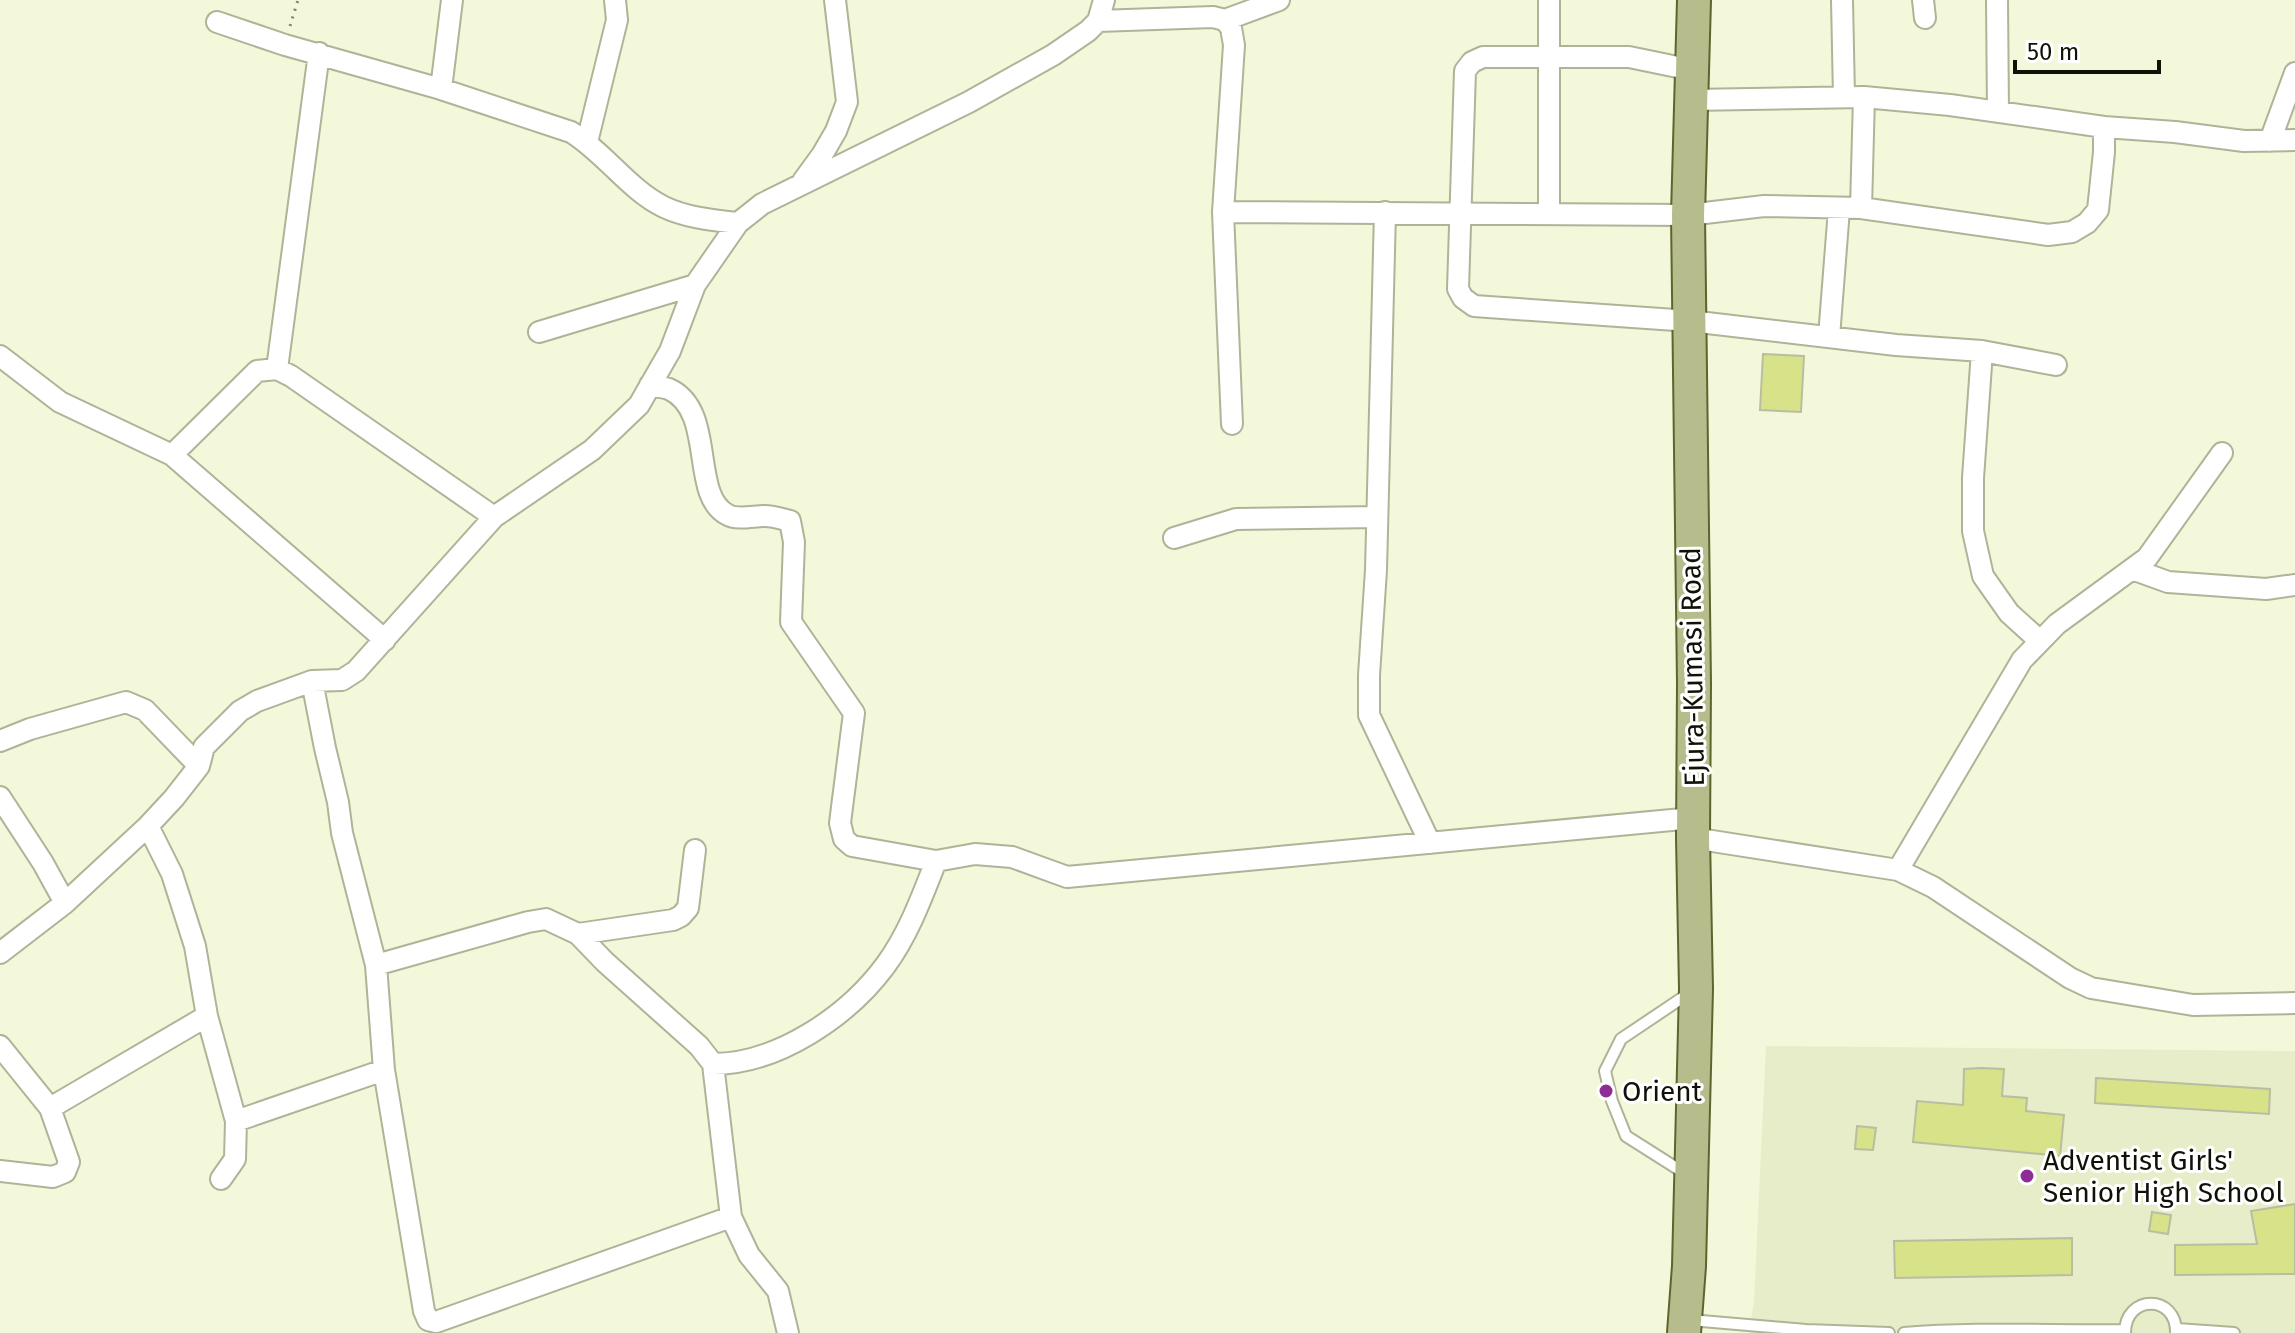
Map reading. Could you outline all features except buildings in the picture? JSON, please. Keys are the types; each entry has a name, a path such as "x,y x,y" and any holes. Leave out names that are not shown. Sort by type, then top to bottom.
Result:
{"main road":[{"name":"Ejura-Kumasi Road","path":"1684,1326 1689,1266 1696,989 1688,215 1694,0"}],"street":[{"path":"441,89 452,0"},
{"path":"587,142 617,20 615,0"},
{"path":"800,184 836,131 847,102 835,0"},
{"path":"0,953 65,903 148,826 199,766 204,747 240,711 257,701 312,681 342,680 356,671 494,517 592,450 639,405 670,351 695,285 738,223 762,204 969,102 1053,55 1098,21 1104,0"},
{"path":"1098,21 1213,17 1225,20 1279,0"},
{"path":"1549,0 1549,214"},
{"path":"1842,0 1854,97 1861,208"},
{"path":"1997,0 1998,112"},
{"path":"1225,20 1231,28 1234,45 1223,212 1232,424"},
{"path":"217,22 285,45 441,89 571,132 663,207 699,218 738,223"},
{"path":"277,369 319,53"},
{"path":"2056,365 1982,351 1896,345 1690,321 1474,306 1463,298 1458,289 1465,71 1472,62 1483,57 1629,57 1692,85 1854,97 2244,141 2295,140"},
{"path":"2270,141 2295,73"},
{"path":"1223,212 1688,215 1764,206 1861,208 2048,235 2072,232 2087,223 2098,210 2104,127"},
{"path":"1829,337 1839,209"},
{"path":"1385,212 1369,715 1430,843"},
{"path":"539,332 695,285"},
{"path":"1982,351 1973,478 1973,531 1983,576 2009,613 2040,641"},
{"path":"0,356 60,402 172,455 385,640"},
{"path":"172,455 257,371 277,369 494,517"},
{"path":"650,385 670,390 688,406 699,435 706,481 717,507 730,517 767,516 790,521 794,542 791,622 854,713 840,823 844,839 852,846 936,861 975,854 1012,857 1067,877 1430,843 1693,828 1898,870 1933,887 2070,978 2091,988 2193,1005 2295,1003"},
{"path":"1898,870 2022,660 2057,624 2147,558 2222,453"},
{"path":"1174,538 1236,519 1377,517"},
{"path":"2132,569 2168,582 2266,589 2295,585"},
{"path":"312,681 357,900 376,965 384,1070 428,1320 436,1322 731,1217"},
{"path":"0,741 30,729 126,702 145,710 199,766"},
{"path":"0,797 65,903"},
{"path":"148,826 172,874 195,946 207,1016 236,1121 235,1159 221,1179"},
{"path":"578,934 673,920 681,916 688,908 695,850"},
{"path":"713,1064 733,1064 786,1049 846,1008 885,967 915,913 936,861"},
{"path":"376,965 546,919 578,934 699,1046 713,1064 731,1217 749,1255 778,1291 788,1333"},
{"path":"50,1108 207,1016"},
{"path":"0,1046 50,1108 69,1162 65,1172 53,1177 0,1171"},
{"path":"236,1121 384,1070"}],"lane":[{"path":"1692,1178 1626,1136 1612,1101 1605,1071 1621,1039 1696,989"},
{"path":"1904,1333 1948,1329 2124,1331 2125,1322 2135,1308 2150,1304 2166,1308 2172,1314 2177,1331 2234,1333"},
{"path":"1684,1326 1889,1333"}],"path":[{"path":"285,45 298,0"}],"shaded area":[{"name":"Adventist Girls' Senior High School","path":"1766,1046 2295,1051 2295,1333 1749,1333 1754,1301"}],"place":[{"name":"Orient","path":"1606,1091"},
{"name":"Adventist Girls' Senior High School","path":"2027,1176"}]}
